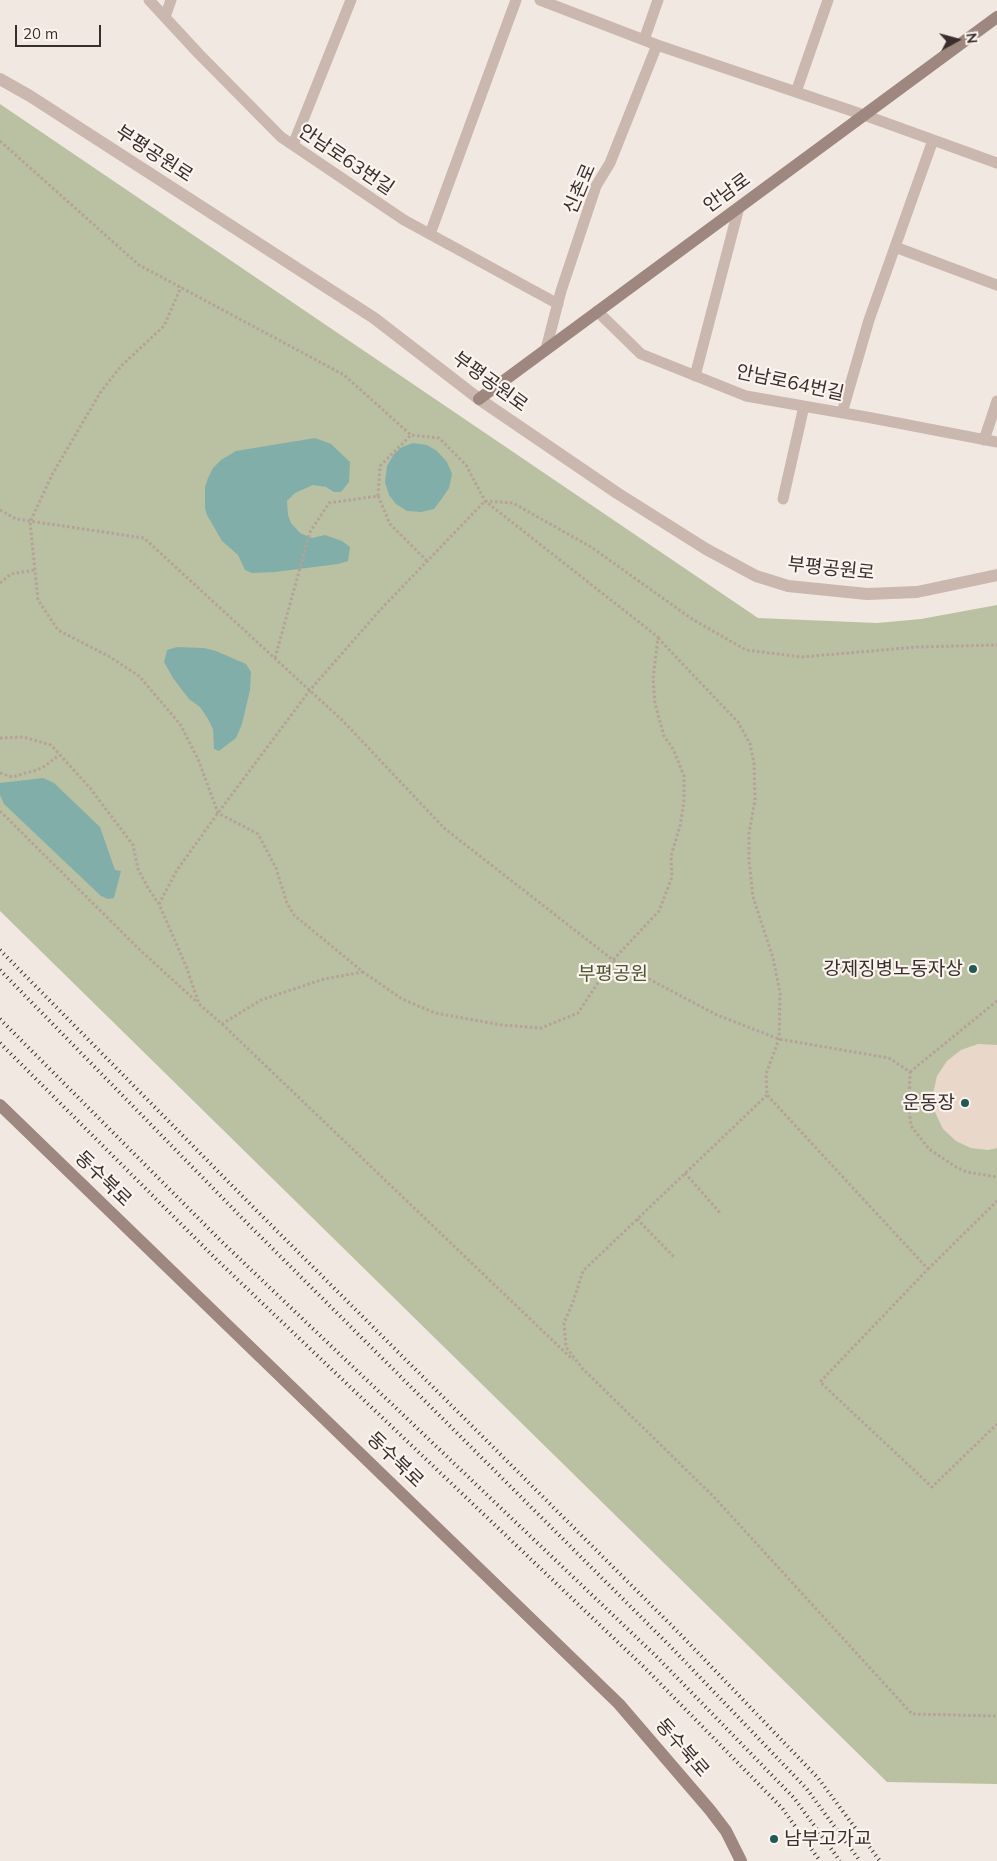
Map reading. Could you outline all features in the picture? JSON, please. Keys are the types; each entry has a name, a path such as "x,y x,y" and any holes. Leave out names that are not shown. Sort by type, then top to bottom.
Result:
{"street":[{"name":"안남로","path":"479,399 997,17"},
{"name":"부평공원로","path":"0,79 30,96 374,318 479,399 625,498 706,549 756,576 788,586 867,594 917,592 997,575"},
{"name":"동수북로","path":"0,1105 619,1704 710,1810 726,1831 741,1861"}],"lane":[{"name":"안남로63번길","path":"149,0 280,137 404,220 558,304"},
{"path":"165,17 171,0"},
{"path":"293,145 351,0"},
{"path":"430,234 516,0"},
{"path":"540,0 657,46 864,115 997,163"},
{"path":"644,40 658,0"},
{"path":"796,92 828,0"},
{"name":"신촌로","path":"546,349 558,304 596,186 610,162 657,46"},
{"path":"842,413 869,320 933,140"},
{"path":"695,376 739,207"},
{"path":"895,247 997,285"},
{"name":"안남로64번길","path":"597,311 641,354 746,396 997,442"},
{"path":"984,440 997,401"},
{"path":"783,500 804,406"}],"path":[{"path":"0,141 139,265 344,375 411,435 439,438 466,465 485,501 658,637 738,722 750,744 754,763 755,800 749,834 749,860 754,897 773,958 780,993 779,1039 766,1074 767,1095 928,1270"},
{"path":"180,287 164,326 121,366 100,393 52,473 30,522 38,600 58,630 110,657 139,676 180,724 198,759 218,813 258,834 276,868 287,903 294,915 363,972 402,999 435,1013 502,1025 541,1028 578,1013 613,960 659,911 672,877 670,856 680,826 684,801 684,776 673,749 664,736 655,704 653,679 658,637"},
{"path":"411,435 380,466 378,496 390,524 428,562"},
{"path":"275,658 310,532 329,503 378,496"},
{"path":"159,904 177,870 310,690 381,610 485,501"},
{"path":"485,501 513,503 590,546 692,619 746,650 802,657 917,647 997,645"},
{"path":"0,510 16,520 144,538 343,720 444,828 613,960 717,1015 779,1039 889,1058 910,1072"},
{"path":"0,583 11,574 34,570"},
{"path":"0,738 23,737 51,745 90,788 133,844 138,869 159,904 186,966 199,1004"},
{"path":"0,773 12,776 36,770 45,766 59,755"},
{"path":"0,811 140,950 222,1024 582,1368 714,1497 912,1714 997,1716"},
{"path":"222,1024 261,1000 324,979 363,972"},
{"path":"997,1001 910,1072 909,1109 911,1126 929,1149 961,1170 997,1177"},
{"path":"582,1368 566,1347 564,1323 574,1302 583,1271 767,1095"},
{"path":"685,1173 721,1214"},
{"path":"997,1202 928,1270 820,1382 932,1487 997,1424"},
{"path":"637,1219 674,1257"}],"green space":[{"name":"부평공원","path":"0,104 758,618 877,623 921,619 997,605 997,1784 887,1782 0,911"}],"shaded area":[{"name":"운동장","path":"978,1044 997,1045 997,1148 988,1150 971,1148 956,1141 943,1129 935,1112 933,1094 937,1076 947,1061 961,1050"}],"water":[{"path":"315,438 331,444 350,462 349,482 341,492 334,492 326,487 313,485 295,493 287,501 288,515 291,523 300,533 312,538 325,535 342,541 350,547 348,561 275,572 252,573 245,570 238,555 222,541 207,515 205,487 213,468 221,460 236,451"},
{"path":"413,443 427,445 437,451 447,462 452,474 449,488 434,509 421,512 407,511 396,504 389,495 385,482 387,466 394,454 402,447"},
{"path":"177,647 204,648 216,651 246,664 251,672 250,690 242,724 236,738 219,751 214,749 213,729 208,719 200,707 189,699 173,678 164,662 167,650"},
{"path":"43,778 54,783 100,827 115,870 121,871 114,898 108,899 101,896 4,804 0,795 0,783"}],"railway":[{"path":"0,950 257,1211 681,1635 818,1778 880,1861"},
{"path":"0,970 248,1224 670,1646 806,1788 860,1861"},
{"path":"0,1019 221,1241 658,1658 794,1798 840,1861"},
{"path":"0,1043 216,1259 646,1669 782,1808 820,1861"}],"place":[{"name":"강제징병노동자상","path":"973,969"},
{"name":"운동장","path":"965,1103"},
{"name":"남부고가교","path":"774,1839"}]}
